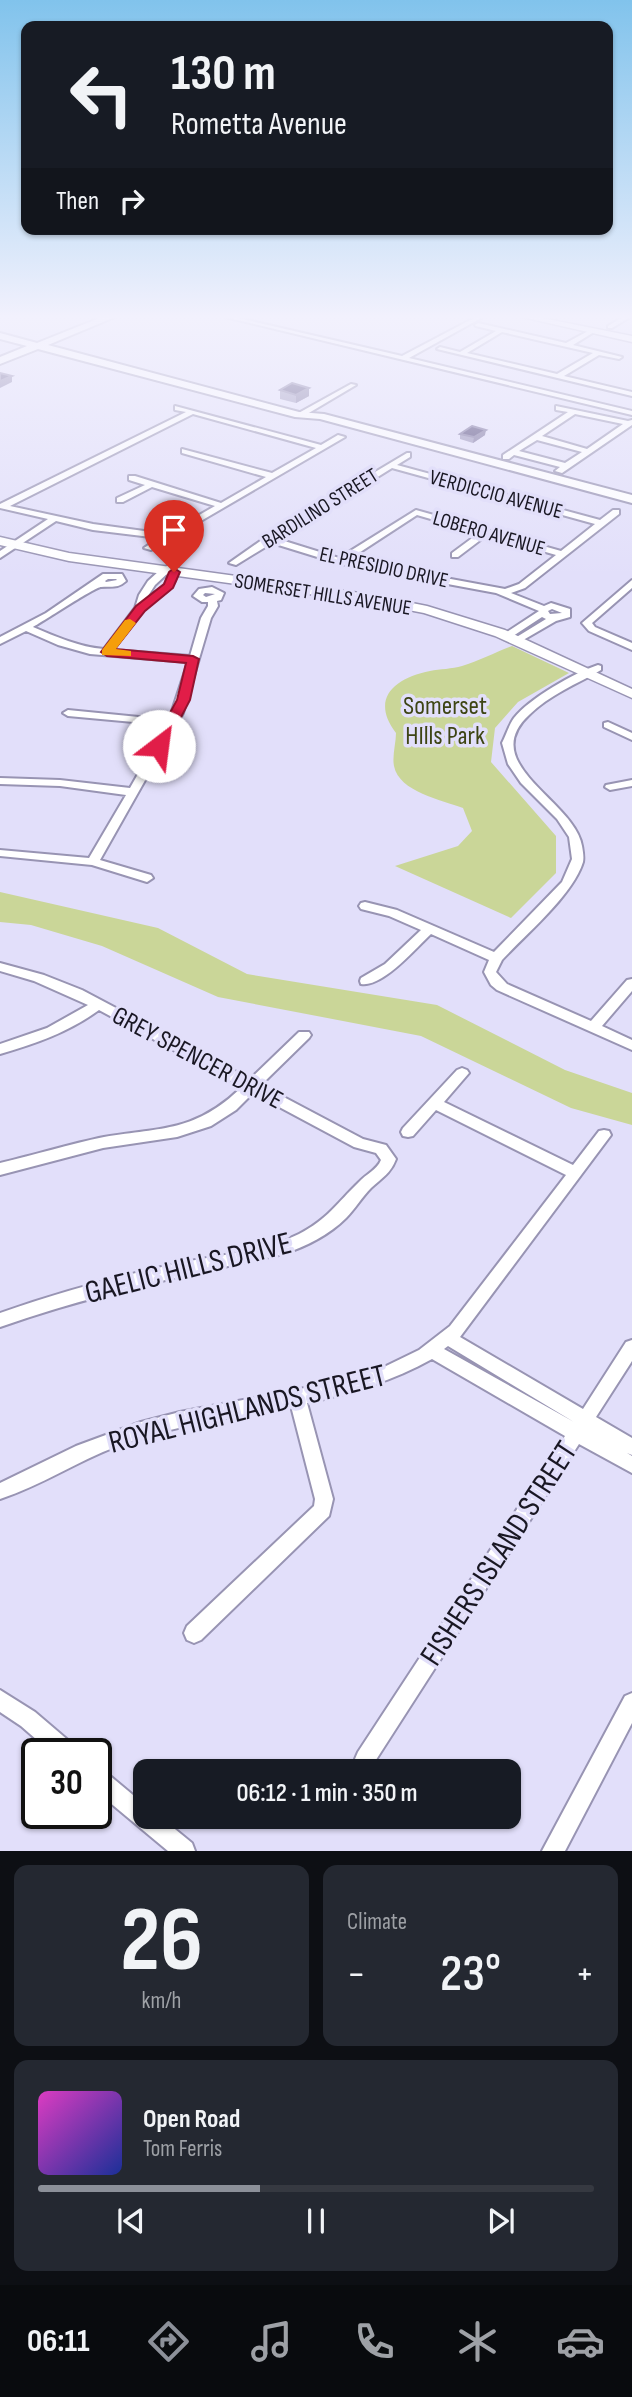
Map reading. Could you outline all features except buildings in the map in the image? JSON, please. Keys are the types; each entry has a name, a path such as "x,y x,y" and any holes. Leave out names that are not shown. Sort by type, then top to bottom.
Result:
{"main road":[{"path":"257,403 312,421 632,508"},
{"path":"299,415 320,416 632,499"},
{"name":"SOMERSET HILLS AVENUE","path":"7,543 69,557 394,596 467,613 594,671 632,694"},
{"name":"SOMERSET HILLS AVENUE","path":"594,671 632,684"}],"street":[{"path":"299,415 320,403"},
{"path":"591,403 632,413"},
{"path":"178,408 323,448"},
{"path":"559,408 630,423"},
{"path":"1,506 192,412"},
{"path":"573,412 509,454 563,468 630,423"},
{"path":"148,548 341,437"},
{"path":"535,437 587,451"},
{"path":"186,451 273,476"},
{"name":"BARDILINO STREET","path":"233,563 407,455"},
{"name":"VERDICCIO AVENUE","path":"390,465 601,523"},
{"path":"132,478 222,506"},
{"path":"120,500 152,484"},
{"path":"1,506 49,518 167,537"},
{"path":"340,561 416,512"},
{"name":"LOBERO AVENUE","path":"416,512 563,554"},
{"path":"506,592 563,554 616,512"},
{"path":"7,543 49,518"},
{"path":"455,555 485,532"},
{"name":"EL PRESIDIO DRIVE","path":"269,539 340,561 506,592 555,606 562,616"},
{"path":"107,652 141,608 169,586 171,569"},
{"path":"0,641 28,628 100,582"},
{"path":"589,623 632,583"},
{"name":"EL PRESIDIO DRIVE","path":"506,592 543,611"},
{"path":"93,862 184,700 193,659 206,618 213,606 212,600"},
{"path":"517,635 543,611 555,606"},
{"path":"543,611 589,623 632,647"},
{"path":"517,635 562,616"},
{"path":"28,628 69,646 193,659"},
{"path":"594,671 532,707 519,719 510,734 509,750 513,765 527,783 567,822 576,841 579,859 574,875 562,892 496,958 491,967 492,977 502,987 632,1045"},
{"path":"68,713 173,723"},
{"path":"608,725 632,737"},
{"path":"0,781 60,783 132,792"},
{"path":"610,787 632,783"},
{"path":"0,853 93,862 147,878"},
{"path":"365,906 393,913 496,958"},
{"path":"366,981 389,967 429,929"},
{"name":"GREY SPENCER DRIVE","path":"0,967 60,985 359,1143 381,1149 388,1159"},
{"path":"593,1028 632,984"},
{"path":"0,1049 49,1035 73,1023 98,1004"},
{"path":"0,1169 91,1146 191,1128 225,1111 304,1035"},
{"path":"408,1132 462,1073"},
{"path":"434,1103 576,1173"},
{"name":"ROYAL HIGHLANDS STREET","path":"0,1491 88,1449 144,1429 387,1374 433,1351 449,1338 604,1135"},
{"name":"GAELIC HILLS DRIVE","path":"0,1320 115,1283 291,1245 313,1235 340,1214 368,1182 385,1171 388,1159"},
{"path":"449,1338 581,1426 632,1465"},
{"name":"FISHERS ISLAND STREET","path":"365,1759 632,1347"},
{"path":"433,1351 581,1426 632,1447"},
{"path":"194,1633 323,1510 324,1499 297,1396"},
{"path":"0,1700 29,1719 51,1738"},
{"path":"553,1851 632,1703"},
{"path":"112,1790 184,1851"}],"green space":[{"name":"Somerset HIlls Park","path":"512,646 569,673 518,702 495,728 491,762 556,836 556,873 511,918 395,866 458,846 472,831 463,808 412,789 398,775 394,766 396,733 385,710 390,692 406,679 417,674 475,662"},
{"path":"0,892 158,928 247,974 437,1005 565,1070 632,1093 632,1125 571,1108 421,1036 218,997 102,946 31,925 0,922"}],"slow traffic":[{"path":"127,653 107,652 130,623"}],"route":[{"path":"159,746 184,700 193,659 107,652 141,608 169,586 174,572"}]}
